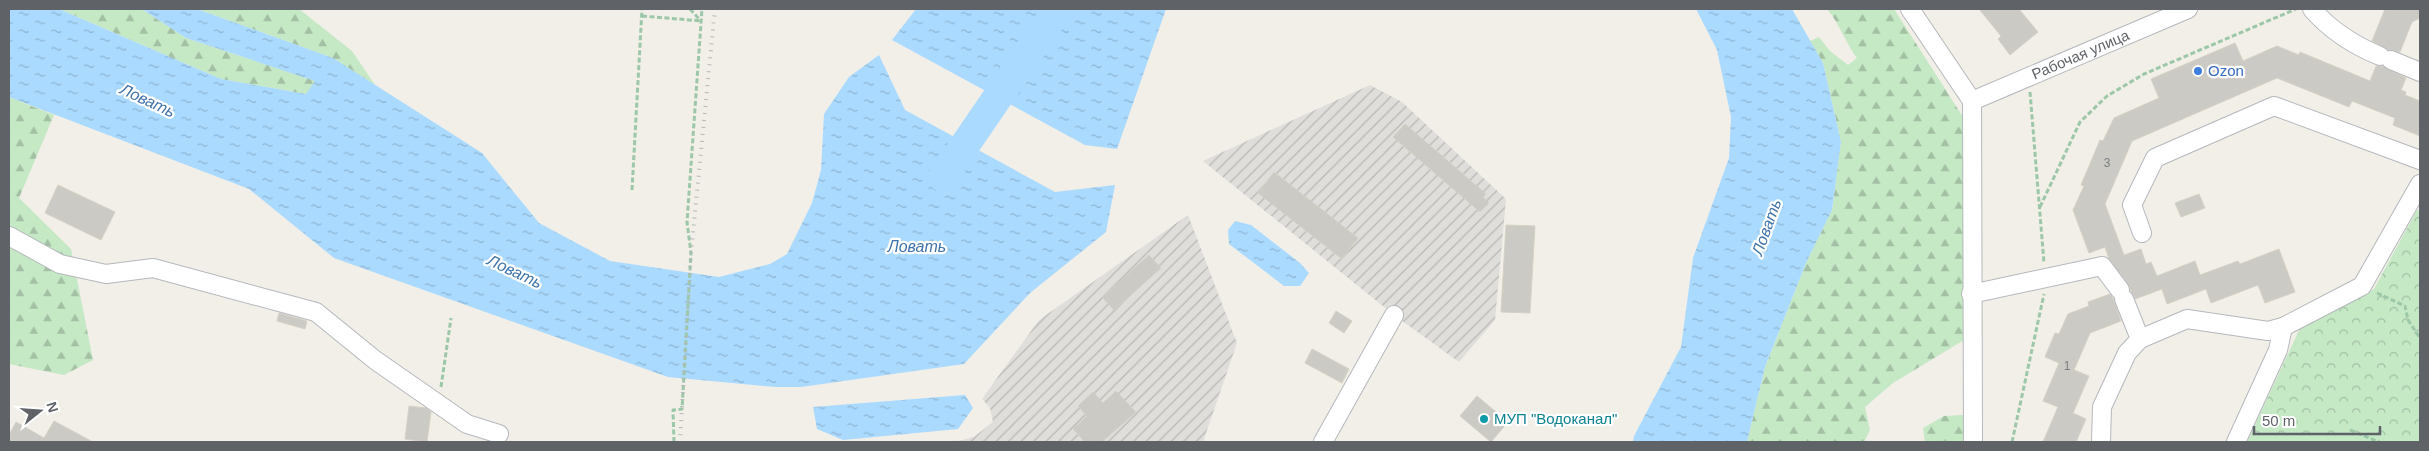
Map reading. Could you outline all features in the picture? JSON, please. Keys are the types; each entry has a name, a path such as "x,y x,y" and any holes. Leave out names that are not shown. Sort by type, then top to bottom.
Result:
{"street":[{"path":"1910,9 1972,101 1971,294 1974,442"},
{"name":"Рабочая улица","path":"1972,101 2188,9"},
{"path":"2312,9 2327,26 2360,48 2418,67"},
{"path":"2142,233 2132,205 2155,158 2274,106 2420,160"},
{"path":"2101,442 2102,406 2127,352 2140,339 2186,319 2268,331 2283,327 2362,286 2420,184"},
{"path":"9,236 60,264 106,274 152,268 316,312 375,360 438,405 467,424 499,434"},
{"path":"1971,294 2102,266 2122,295 2140,339"},
{"path":"1323,442 1394,315"},
{"path":"2236,442 2278,350 2283,327"}],"path":[{"path":"632,190 642,9"},
{"path":"690,9 702,21"},
{"path":"674,442 673,410 682,409 691,253 687,222 702,9"},
{"path":"2040,208 2080,122 2107,96 2144,74 2296,9"},
{"path":"642,16 702,21"},
{"path":"2012,442 2046,279 2029,77"},
{"path":"2362,286 2405,306 2408,320 2420,338"},
{"path":"438,405 451,318"},
{"path":"2350,430 2379,442"}],"shaded area":[{"path":"1370,85 1402,102 1506,199 1495,320 1459,362 1394,315 1203,161"},
{"path":"1188,215 1237,343 1203,442 955,442 974,437 993,422 990,408 982,399 1039,320"}],"green space":[{"path":"59,9 142,9 186,38 316,81 306,94 221,79"},
{"path":"197,9 299,9 352,51 375,85 333,58"},
{"path":"1827,9 1894,9 1963,117 1964,340 1893,383 1865,407 1870,430 1864,442 1747,442 1765,367 1806,263 1832,210 1841,142 1823,63 1810,41 1819,37 1830,51 1848,65 1857,58"},
{"path":"9,97 54,115 19,198 71,249 93,360 64,375 9,364"},
{"path":"2417,210 2420,212 2420,442 2247,442 2300,328 2374,289"},
{"path":"1963,415 1967,442 1925,442 1923,428 1944,416"}],"water":[{"name":"Ловать","path":"9,9 59,9 221,79 306,94 315,81 186,38 142,9 197,9 333,58 482,153 539,223 610,261 719,277 770,264 787,254 812,203 821,170 824,114 849,77 879,55 905,110 1055,192 1115,185 1106,232 1030,293 964,364 801,387 776,387 668,377 334,258 249,189 9,97"},
{"path":"916,9 1166,9 1117,149 1085,145 892,40"},
{"name":"Ловать","path":"1696,9 1792,9 1823,63 1841,142 1832,210 1806,263 1765,367 1747,442 1633,442 1634,436 1681,347 1693,258 1729,158 1731,117 1717,50"},
{"path":"1235,221 1251,225 1300,263 1309,273 1300,286 1284,286 1229,244 1228,230"},
{"path":"965,395 973,408 958,429 843,440 817,429 813,407"}],"building":[{"path":"1979,9 2019,9 2038,32 2010,55 1998,39 2001,36"},
{"path":"2385,9 2420,9 2420,18 2412,22 2400,52 2389,50 2372,41"},
{"path":"2235,43 2243,61 2277,46 2299,55 2300,52 2370,81 2376,66 2382,66 2406,78 2401,90 2406,92 2405,95 2420,101 2420,136 2393,125 2395,118 2352,101 2349,107 2277,78 2132,141 2105,204 2124,255 2141,249 2146,264 2151,262 2157,276 2195,261 2200,275 2238,261 2240,264 2279,249 2295,292 2265,303 2258,285 2211,303 2206,289 2167,304 2162,289 2135,299 2128,284 2109,259 2105,247 2089,253 2073,210 2084,186 2081,185 2100,140 2103,141 2114,118 2159,98 2151,79"},
{"path":"1405,124 1486,194 1483,197 1489,203 1480,212 1393,137"},
{"path":"1274,172 1358,238 1342,259 1258,193"},
{"path":"58,185 115,212 101,240 45,213"},
{"path":"2199,194 2205,208 2181,217 2175,203"},
{"path":"1506,225 1535,226 1530,313 1501,312"},
{"path":"1149,255 1161,268 1114,310 1102,297"},
{"path":"2110,294 2121,321 2090,333 2074,370 2089,376 2073,413 2086,419 2076,442 2043,442 2058,407 2043,401 2059,363 2045,357 2055,333 2059,334 2068,314 2089,306 2088,302"},
{"path":"1336,311 1352,321 1344,333 1329,323"},
{"path":"279,313 307,321 305,329 277,321"},
{"path":"1312,349 1349,369 1342,383 1305,363"},
{"path":"1116,391 1136,412 1102,442 1085,442 1073,429 1087,416 1078,406 1093,392 1103,403"},
{"name":"МУП \"Водоканал\"","path":"1477,396 1508,422 1491,442 1460,416"},
{"path":"409,406 426,408 431,412 427,442 405,439"},
{"path":"54,421 93,442 9,442 9,435 16,422 44,438"}],"waterway":[{"name":"Ловать","path":"943,177 1058,9"}],"railway":[{"path":"680,442 691,253 715,9"}],"place":[{"name":"Ozon","path":"2198,71"},
{"name":"МУП \"Водоканал\"","path":"1484,419"}]}
